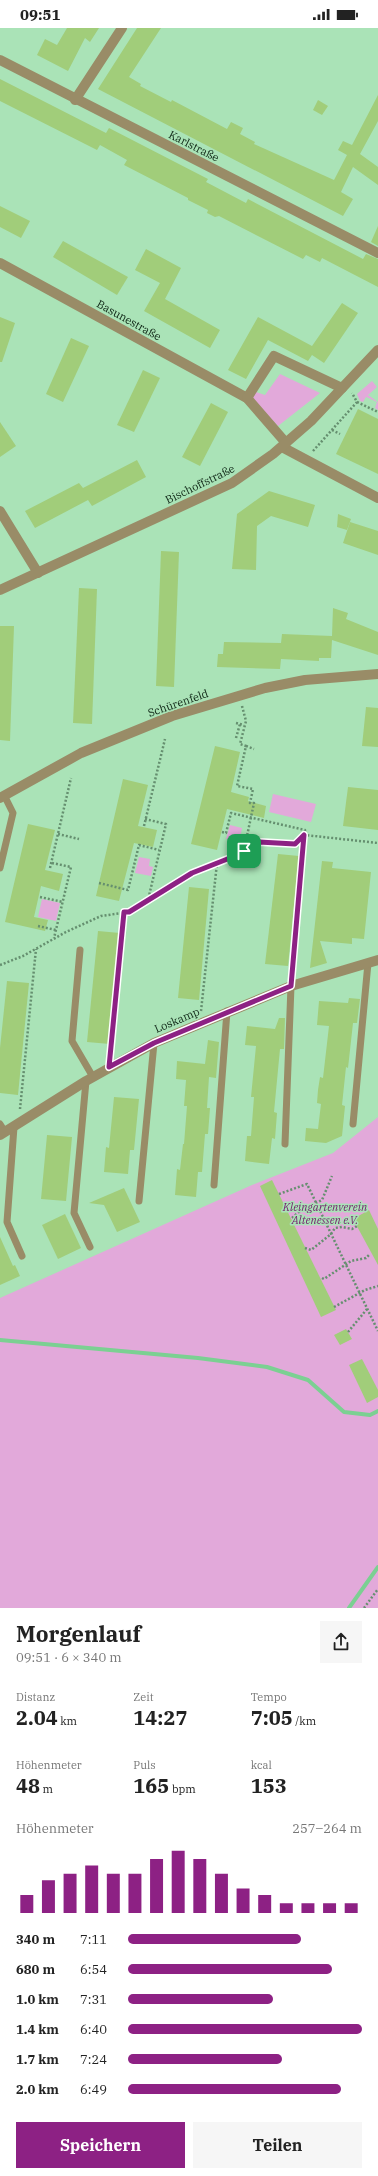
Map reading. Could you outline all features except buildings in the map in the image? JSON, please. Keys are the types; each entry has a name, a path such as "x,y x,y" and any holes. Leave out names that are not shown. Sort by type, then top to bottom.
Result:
{"street":[{"path":"75,100 122,28"},
{"name":"Karlstraße","path":"0,60 75,100 378,253"},
{"name":"Basunestraße","path":"0,263 247,398 284,445 305,460 378,498"},
{"name":"Bischoffstraße","path":"0,590 232,483 284,445 311,421 378,350"},
{"path":"247,398 274,356 343,387"},
{"path":"0,511 38,573"},
{"name":"Schürenfeld","path":"2,796 82,753 172,716 240,696 305,680 378,674"},
{"name":"Loskamp","path":"2,1130 17,1125 109,1067 154,1043 291,986 373,961"}],"lane":[{"path":"0,868 13,813 2,796"},
{"path":"80,950 72,1041 89,1079 74,1213 90,1247"},
{"path":"353,1124 373,961"},
{"path":"285,1144 291,986"},
{"path":"214,1184 227,1012"},
{"path":"139,1201 154,1043"},
{"path":"17,1125 7,1222 22,1256"}],"path":[{"path":"343,387 357,402 378,412"},
{"path":"305,460 357,402"},
{"path":"332,430 340,434"},
{"path":"240,696 246,721 240,744 254,749"},
{"path":"236,723 244,725"},
{"path":"236,738 240,724"},
{"path":"144,826 145,812 165,739"},
{"path":"244,851 254,803 250,803 253,789 237,786 237,777 246,746"},
{"path":"50,868 54,845 72,778"},
{"path":"222,832 226,833 230,813 306,830 304,835 291,986"},
{"path":"145,819 166,824 148,901"},
{"path":"58,834 79,839"},
{"path":"304,835 344,841 378,843"},
{"path":"0,965 36,949 101,916 129,912 192,873 244,851 259,842 295,844 304,835"},
{"path":"99,883 128,890 139,845 159,850"},
{"path":"52,863 71,867 54,939"},
{"path":"200,1023 217,863"},
{"path":"40,897 63,902"},
{"path":"109,1067 124,912"},
{"path":"38,926 56,930"},
{"path":"17,1125 36,949"},
{"path":"292,1218 300,1211 322,1200 332,1176"},
{"path":"279,1194 307,1184 359,1293 377,1325 378,1331"},
{"path":"305,1248 311,1250 331,1234 335,1228 342,1227 352,1229 357,1226"},
{"path":"322,1278 346,1264 369,1255"},
{"path":"334,1307 359,1293 378,1286"},
{"path":"348,1332 367,1309"},
{"path":"364,1608 378,1588"}],"green space":[{"path":"280,374 320,393 278,426 252,398 256,392 265,395"},
{"path":"372,381 377,387 368,395 378,402 378,410 375,408 377,402 366,397 363,402 360,401 357,394"},
{"path":"273,794 316,804 311,822 269,812"},
{"path":"230,825 242,828 239,842 226,839"},
{"path":"139,857 150,859 149,866 153,867 151,876 135,873"},
{"path":"42,899 60,903 56,921 38,917"},
{"name":"Kleingartenverein Altenessen e.V.","path":"378,1117 378,1608 0,1608 0,1298 252,1185 333,1153"}],"waterway":[{"path":"0,1340 198,1358 267,1367 308,1380 344,1412 370,1415 378,1411"},
{"path":"349,1608 378,1567"}],"route":[{"path":"304,835 291,986 154,1043 109,1067 124,912 129,912 192,873 244,851 259,842 295,844 304,835"}]}
